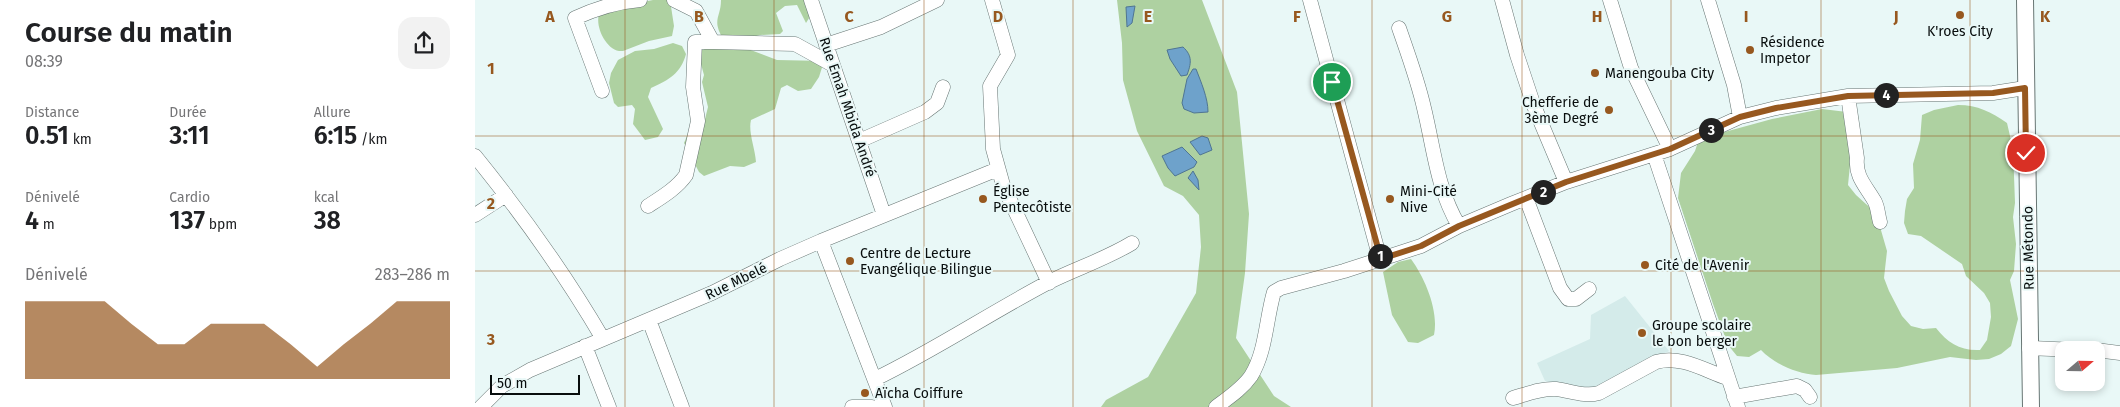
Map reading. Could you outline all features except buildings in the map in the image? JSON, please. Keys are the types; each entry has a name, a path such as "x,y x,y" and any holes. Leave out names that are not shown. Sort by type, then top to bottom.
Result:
{"street":[{"path":"602,91 575,18 598,7 617,2 640,0"},
{"path":"674,0 696,11 713,42"},
{"name":"Rue Emah Mbida André","path":"811,0 885,215"},
{"path":"826,45 881,26 937,0"},
{"path":"992,0 1008,55 990,86 992,141 998,169 1012,206 1049,283"},
{"path":"1310,0 1381,259"},
{"path":"1502,0 1517,55 1534,106 1566,182"},
{"path":"1610,0 1631,68 1670,149"},
{"path":"1708,0 1734,85 1740,117"},
{"name":"Rue Métondo","path":"2025,0 2031,407"},
{"path":"1399,28 1424,107 1439,182 1459,226"},
{"path":"648,206 666,195 686,175 698,121 693,87 695,42 795,44 833,65"},
{"path":"859,141 925,112 937,103 943,87"},
{"path":"1216,407 1241,388 1257,364 1274,292 1281,288 1421,246 1459,226 1526,198 1566,182 1670,149 1740,117 1776,108 1848,96 1993,93 2025,88"},
{"path":"1848,96 1858,177 1876,204 1880,222"},
{"path":"1654,154 1736,402 1797,386 1805,390 1810,397"},
{"path":"475,156 506,195 571,285 603,339"},
{"name":"Rue Mbelé","path":"481,401 515,378 585,346 732,285 780,259 821,241 998,169"},
{"path":"475,215 506,195"},
{"path":"1526,198 1560,288 1569,299 1576,299 1589,289"},
{"path":"821,241 885,407"},
{"path":"875,379 909,362 1049,283 1113,254 1132,243"},
{"path":"649,320 682,407"},
{"path":"585,346 609,407"},
{"path":"2029,348 2055,349"},
{"path":"2105,351 2120,353"},
{"path":"1513,398 1537,391 1554,389 1590,396 1656,362 1666,359 1677,360 1727,378"},
{"path":"852,407 872,407"}],"shaded area":[{"path":"1625,296 1669,351 1591,392 1545,381 1537,363 1590,339 1591,315"}],"green space":[{"path":"653,0 670,0 674,26 672,36 649,41 623,51 611,47 606,42 598,22 601,10"},
{"path":"721,0 808,0 811,15 806,23 797,5 785,6 776,13 783,31 780,34 760,35 742,40 722,37 717,22"},
{"path":"1117,0 1202,0 1237,92 1249,214 1245,273 1236,338 1274,396 1291,407 1101,407 1106,400 1148,377 1196,293 1201,247 1199,215 1183,196 1164,186 1137,131 1123,80 1122,43"},
{"path":"673,43 682,46 686,54 684,61 673,75 651,88 648,97 663,129 658,137 645,140 633,124 635,109 632,105 618,107 614,103 609,83 611,73 618,60 635,51 654,49"},
{"path":"732,43 777,60 824,61 819,77 811,89 798,91 787,85 781,88 775,109 751,120 750,130 756,162 744,167 730,166 704,176 699,172 684,143 689,131 705,119 708,107 702,82 704,75 699,57 700,51 712,46"},
{"path":"1958,105 1972,106 1984,110 2007,123 2013,149 2015,203 2013,217 2016,244 2014,271 2010,280 2018,319 2011,346 2001,354 1989,359 1976,360 1950,357 1897,368 1816,375 1802,373 1787,367 1773,360 1761,350 1749,357 1737,356 1728,345 1678,198 1681,173 1695,151 1699,139 1772,119 1822,109 1847,112 1859,118 1852,145 1848,185 1876,213 1887,251 1884,278 1902,316 1911,326 1923,329 1936,328 1955,345 1966,349 1980,350 1987,340 1991,317 1990,303 1984,293 1966,276 1962,264 1921,236 1908,234 1904,223 1907,199 1914,188 1913,164 1920,140 1922,115 1934,110"},
{"path":"1411,259 1430,295 1435,326 1434,335 1418,343 1408,342 1392,315 1383,272 1398,262"}],"water":[{"path":"1135,6 1132,23 1127,27 1126,7"},
{"path":"1183,47 1190,57 1190,64 1187,75 1181,76 1170,59 1167,50"},
{"path":"1193,69 1196,69 1202,85 1208,112 1194,113 1184,109 1182,103 1187,79"},
{"path":"1202,136 1208,138 1212,150 1200,155 1190,142"},
{"path":"1182,147 1197,162 1194,167 1175,176 1168,168 1162,156"},
{"path":"1193,171 1198,180 1199,190 1188,178"}],"place":[{"name":"K'roes City","path":"1960,15"},
{"name":"Résidence Impetor","path":"1750,50"},
{"name":"Manengouba City","path":"1595,73"},
{"name":"Chefferie de 3ème Degré","path":"1609,110"},
{"name":"Église Pentecôtiste","path":"983,199"},
{"name":"Mini-Cité Nive","path":"1390,199"},
{"name":"Centre de Lecture Evangélique Bilingue","path":"850,261"},
{"name":"Cité de l'Avenir","path":"1645,265"},
{"name":"Groupe scolaire le bon berger","path":"1642,333"},
{"name":"Aïcha Coiffure","path":"865,393"}],"route":[{"path":"1332,82 1381,259 1421,246 1459,226 1566,182 1670,149 1740,117 1776,108 1848,96 1993,93 2010,92 2025,88 2026,153"}]}
